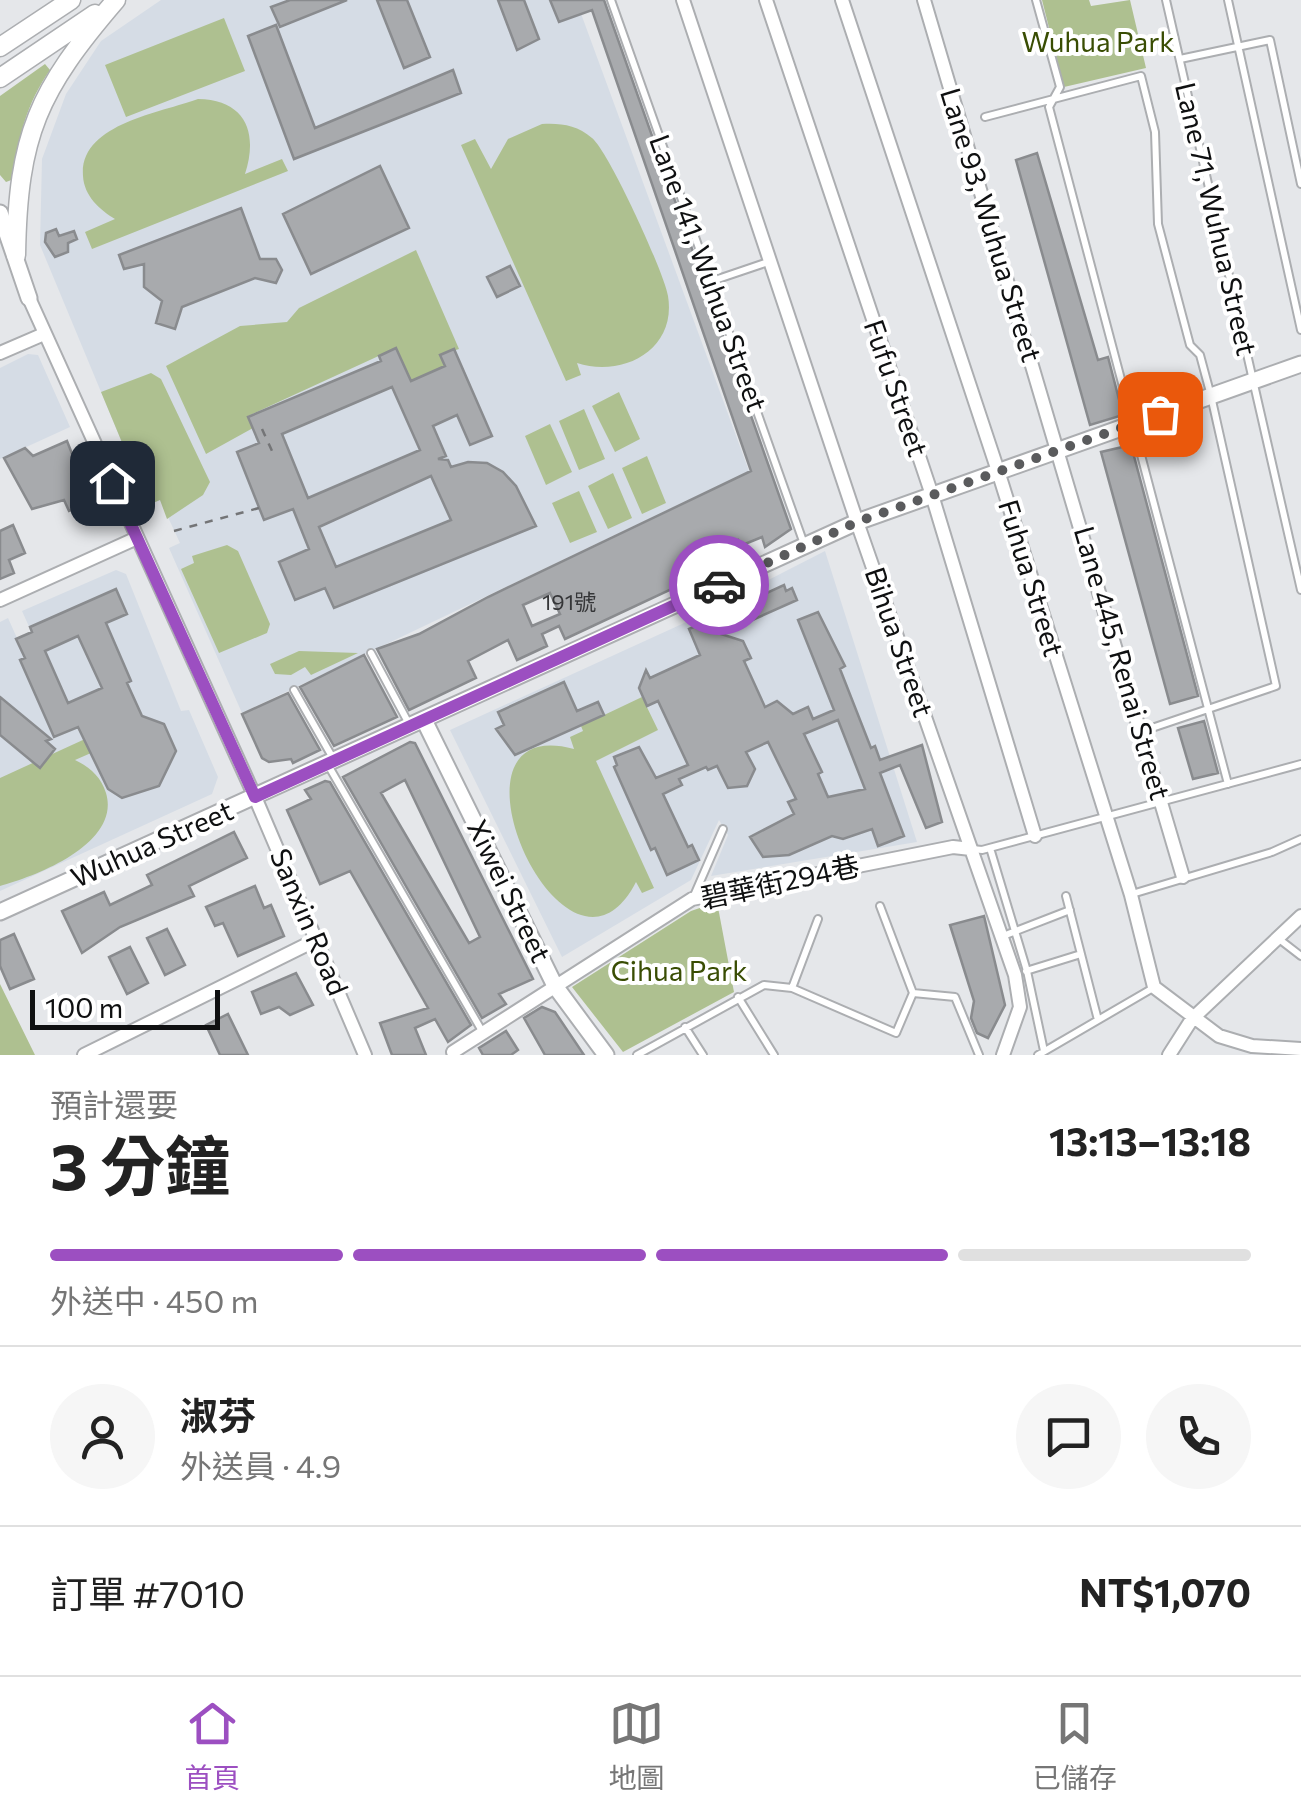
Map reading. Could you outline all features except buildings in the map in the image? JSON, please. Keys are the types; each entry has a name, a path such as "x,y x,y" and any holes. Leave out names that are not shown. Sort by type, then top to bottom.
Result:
{"main road":[{"path":"0,48 71,0"},
{"path":"0,78 116,0"},
{"path":"16,255 20,170 30,128 46,92 71,53 116,0"}],"street":[{"name":"Bihua Street","path":"682,0 970,848 1009,934 1021,973 1020,1007 1003,1055"},
{"name":"Fufu Street","path":"766,0 932,495 1035,836"},
{"name":"Fuhua Street","path":"842,0 998,471 1131,895 1154,987"},
{"name":"Lane 93, Wuhua Street","path":"924,0 1059,450"},
{"path":"0,33 20,34"},
{"name":"Sanxin Road","path":"0,213 29,298"},
{"name":"Sanxin Road","path":"0,243 29,298 255,797 365,1055"},
{"path":"0,353 44,334"},
{"name":"Wuhua Street","path":"0,912 857,522 1301,364"},
{"name":"Lane 445, Renai Street","path":"1059,450 1184,877"},
{"path":"0,600 138,538"},
{"name":"Xiwei Street","path":"417,724 556,986 606,1055"},
{"name":"碧華街294巷","path":"452,1052 692,899 953,846 970,848"},
{"path":"1169,1055 1192,1018 1301,916"},
{"path":"84,1055 316,940"},
{"path":"1154,987 1219,1036 1252,1046 1297,1051"}],"lane":[{"name":"Lane 141, Wuhua Street","path":"612,0 805,546"},
{"path":"1036,0 1060,87 1048,108 1228,784"},
{"name":"Lane 71, Wuhua Street","path":"1166,0 1301,590"},
{"path":"1228,0 1301,330"},
{"path":"1180,59 1270,40 1301,184"},
{"path":"985,117 1142,76 1155,132 1158,224 1190,345 1200,355 1211,396 1276,686 1143,731"},
{"path":"712,282 771,261"},
{"path":"371,653 417,724"},
{"path":"294,690 330,762 483,1032"},
{"path":"970,848 990,848 1301,764"},
{"path":"692,899 723,830"},
{"path":"1131,895 1272,852 1301,838"},
{"path":"990,848 1009,934 1070,910"},
{"path":"1066,896 1098,1020"},
{"path":"637,1055 764,985 792,988 896,1033 913,993 880,906"},
{"path":"792,988 818,918"},
{"path":"1279,939 1301,956"},
{"path":"1081,954 1021,973 1041,1053 1154,987"},
{"path":"913,993 955,996 979,1055"},
{"path":"738,997 774,1055"},
{"path":"685,1027 704,1055"},
{"path":"1055,1045 1056,1055"}],"path":[{"path":"262,429 272,451"},
{"path":"174,531 259,508"}],"shaded area":[{"path":"161,0 576,0 749,471 242,713 169,548 180,543 160,500 148,505 40,245 42,159 66,94 101,41"},
{"path":"28,354 38,355 70,427 0,459 0,368"},
{"path":"825,551 917,842 711,876 728,835 719,820 691,880 562,957 450,730 682,624"},
{"path":"116,570 126,574 181,711 189,710 218,777 212,794 0,891 0,622 8,618 17,638 31,631 22,611"}],"green space":[{"name":"Wuhua Park","path":"1042,0 1089,0 1091,6 1130,0 1146,68 1064,87"},
{"path":"224,18 245,71 126,117 105,65"},
{"path":"45,64 50,70 24,122 14,179 6,182 0,175 0,96"},
{"path":"198,99 228,106 245,122 250,146 245,174 282,159 288,171 92,249 85,232 115,219 94,202 84,183 85,158 94,144 125,123"},
{"path":"542,124 575,128 600,148 635,213 668,296 664,332 642,356 611,367 577,363 581,375 566,381 461,145 475,139 491,169 508,139"},
{"path":"416,250 459,349 440,355 445,366 411,381 396,348 248,416 253,428 206,454 166,366 240,326 287,322 299,308"},
{"path":"151,373 161,379 210,482 203,495 167,519 160,500 148,505 101,392"},
{"path":"619,392 640,439 615,452 592,406"},
{"path":"584,409 605,459 579,470 559,421"},
{"path":"550,424 572,472 546,485 525,436"},
{"path":"647,456 666,503 642,514 622,468"},
{"path":"613,473 632,518 608,529 588,486"},
{"path":"579,491 597,532 570,543 552,503"},
{"path":"227,545 238,551 270,624 267,633 219,653 181,569 194,563 192,556"},
{"path":"299,651 358,653 311,675 305,667 291,675 275,674 270,664"},
{"path":"642,697 658,730 596,761 654,888 642,893 636,882 607,914 576,913 547,889 524,852 511,810 512,772 532,749 574,749 570,737 583,731 581,726"},
{"path":"85,739 91,753 75,760 94,773 104,787 107,811 101,827 73,854 35,874 0,886 0,778"},
{"name":"Cihua Park","path":"717,902 734,992 623,1052 572,987 691,911"},
{"path":"0,984 35,1055 0,1055"}],"way so far":[{"path":"719,585 857,522 1160,414"}],"route":[{"path":"112,483 255,797 719,585"}]}
